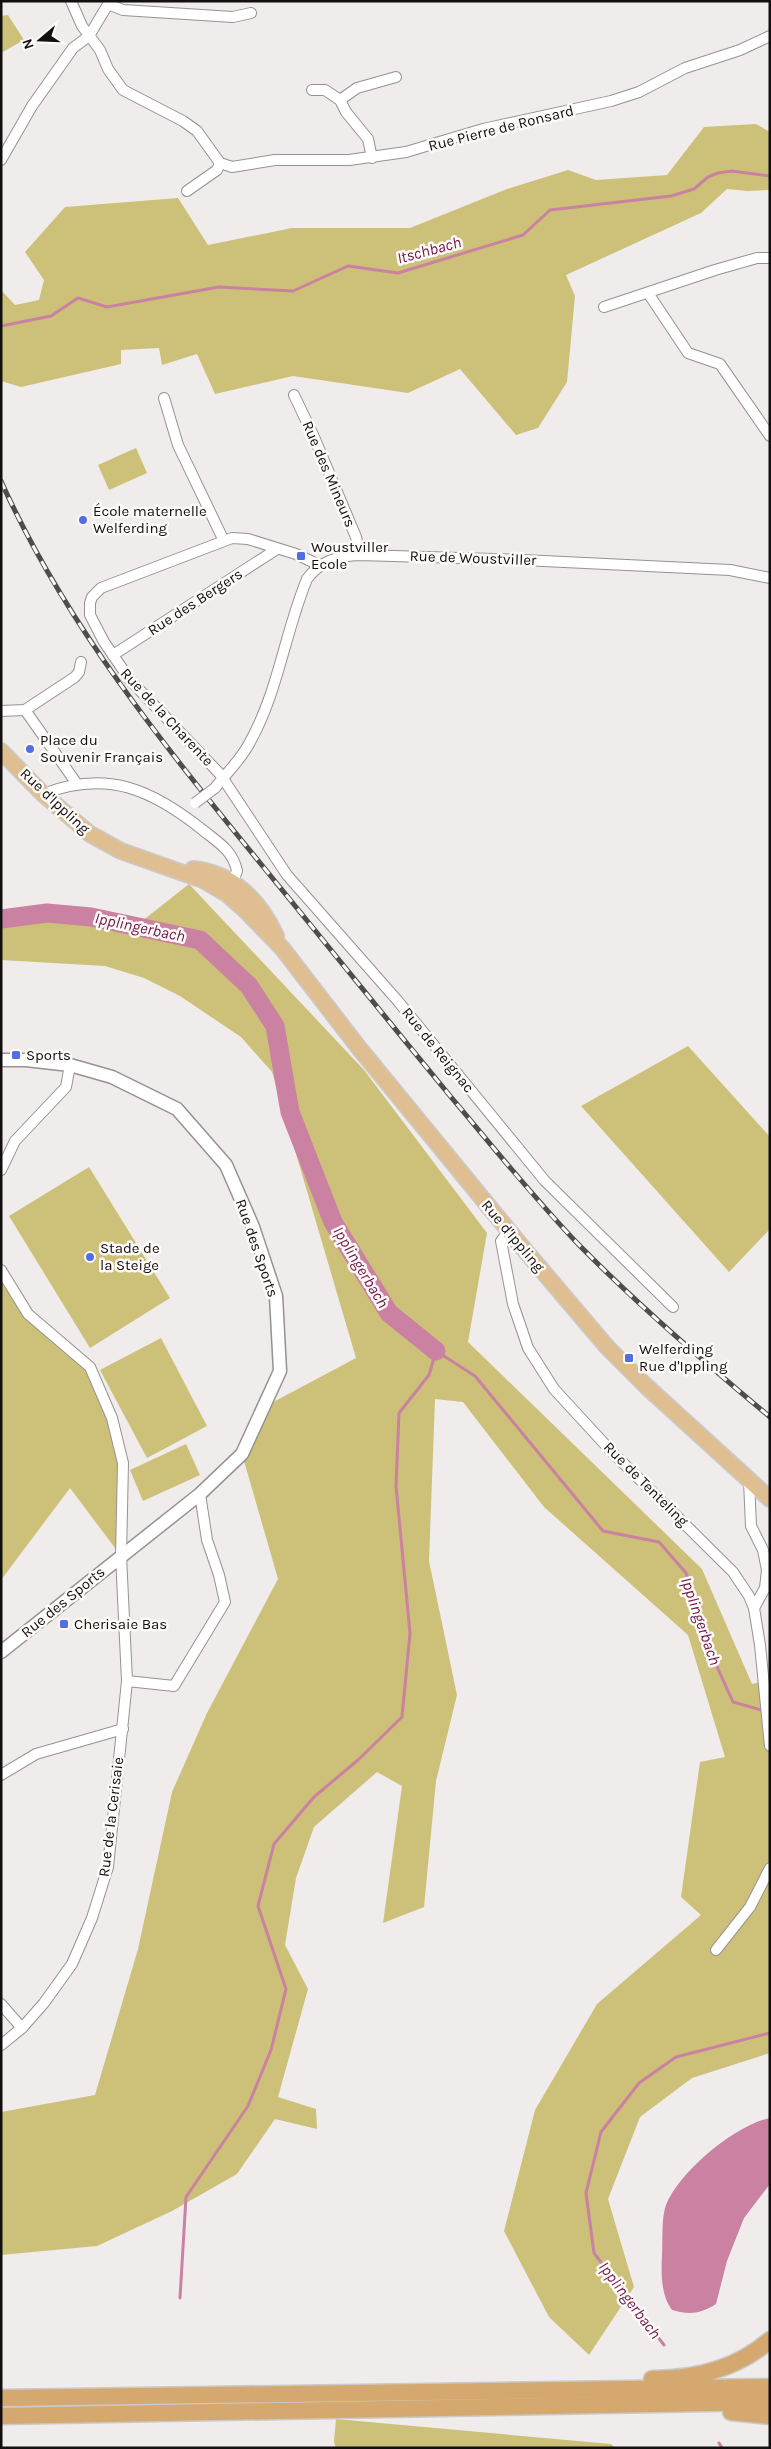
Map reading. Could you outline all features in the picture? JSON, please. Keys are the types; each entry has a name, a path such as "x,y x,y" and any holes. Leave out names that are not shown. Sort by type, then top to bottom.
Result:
{"highway":[{"path":"519,2389 582,2381 658,2379 708,2373 746,2358 770,2340"},
{"path":"1,2398 519,2389 605,2390 770,2387"},
{"path":"1,2416 770,2402"},
{"path":"579,2406 658,2412 736,2412 770,2416"}],"main road":[{"name":"Rue d'Ippling","path":"1,751 43,794 82,828 103,842 121,851 230,888 262,908 282,948 359,1048 509,1231 620,1360 770,1499"}],"street":[{"path":"71,1 74,12 100,50 108,70 123,90 183,121 197,131 220,163 217,170 187,191"},
{"path":"1,160 32,106 73,48 89,36 109,3 123,10 224,16 251,13"},
{"name":"Rue Pierre de Ronsard","path":"220,163 232,167 275,160 372,158 406,152 509,123 610,101 639,92 685,68 740,50 770,36"},
{"path":"340,100 357,88 396,77"},
{"path":"312,90 325,90 340,100 346,112 368,139 372,158"},
{"path":"604,307 715,270 757,258 770,258"},
{"path":"648,293 688,353 720,364 770,436"},
{"name":"Rue des Mineurs","path":"294,395 314,436 356,538 360,555"},
{"path":"164,398 178,445 223,539 241,538 296,554 319,565 303,587 256,730 244,754 215,788 180,813"},
{"name":"Rue de la Charente","path":"223,539 108,585 96,593 90,604 90,615 130,680 223,778"},
{"name":"Rue des Bergers","path":"113,655 277,549"},
{"name":"Rue de Woustviller","path":"319,565 339,558 360,555 523,560 767,573"},
{"path":"1,711 25,710 75,677 79,672 81,662"},
{"path":"25,710 77,784"},
{"name":"Rue de Reignac","path":"223,778 287,876 397,1000 529,1162 582,1219 673,1307"},
{"path":"43,794 77,784 100,782 124,786 150,795 180,813 232,855 238,871 230,888"},
{"name":"Rue des Sports","path":"1,1060 26,1060 70,1065 112,1076 177,1109 226,1166 253,1227 276,1296 280,1371 242,1454 200,1494 1,1652"},
{"path":"1,1170 15,1141 66,1087 70,1065"},
{"name":"Rue de Tenteling","path":"509,1231 501,1241 513,1304 528,1348 554,1389 612,1451 733,1572 749,1596 754,1608 770,1746"},
{"name":"Rue de la Cerisaie","path":"1,1270 28,1314 90,1367 112,1418 123,1463 121,1556 127,1681 108,1867 92,1918 72,1964 44,2004 22,2028 1,2045"},
{"path":"750,1481 751,1526 762,1550 767,1570 765,1588 754,1608"},
{"path":"127,1681 174,1686 225,1602 219,1575 207,1540 200,1494"},
{"path":"1,1775 36,1754 122,1729"},
{"path":"716,1950 750,1907 770,1868"},
{"path":"1,2004 22,2028"}],"shaded area":[{"path":"8,15 24,40 1,53 1,16"},
{"path":"756,124 770,132 770,190 747,191 727,189 701,213 566,275 575,296 567,382 538,428 516,435 460,369 408,393 293,376 215,394 197,354 162,365 159,348 121,350 121,364 21,387 1,381 1,290 15,305 39,300 44,280 25,252 65,207 178,198 208,245 292,228 410,228 507,189 568,170 596,180 667,175 704,127"},
{"path":"136,448 147,473 109,490 98,465"},
{"path":"189,884 364,1070 487,1233 468,1342 702,1569 752,1684 770,1680 770,2053 692,2078 640,2117 608,2199 634,2287 589,2355 549,2317 504,2231 535,2110 597,2004 701,1915 681,1897 700,1762 725,1757 688,1635 544,1507 463,1402 435,1399 429,1561 457,1695 436,1781 424,1907 383,1923 402,1786 377,1772 314,1827 296,1878 285,1945 308,1989 278,2097 316,2109 317,2129 275,2119 237,2174 172,2211 97,2246 1,2255 1,2112 95,2095 138,1949 172,1792 207,1713 278,1579 242,1454 264,1407 356,1358 272,1072 241,1037 180,996 144,978 105,966 1,960 1,919 47,913 91,917 137,925"},
{"path":"688,1046 770,1137 770,1229 729,1272 581,1106"},
{"name":"Stade de la Steige","path":"89,1167 170,1298 90,1348 9,1216"},
{"path":"1,1270 28,1314 90,1367 123,1463 121,1556 70,1488 1,1580"},
{"path":"161,1338 207,1426 147,1458 100,1370"},
{"path":"186,1444 200,1475 143,1501 130,1470"},
{"path":"770,2118 770,2184 744,2218 727,2261 716,2304 695,2313 672,2310 666,2298 662,2277 663,2223 666,2205 683,2178 710,2152 741,2130 756,2122"},
{"path":"336,2419 611,2444 615,2448 336,2448 334,2442"}],"waterway":[{"name":"Itschbach","path":"1,326 51,316 78,298 107,307 219,287 293,291 348,266 398,273 523,235 550,210 671,196 694,189 708,177 718,173 732,171 770,176"},
{"name":"Ipplingerbach","path":"1,919 47,913 91,917 200,940 249,986 275,1026 290,1112 333,1222 389,1313 436,1351"},
{"path":"180,2298 186,2197 248,2106 271,2050 286,1989 258,1906 274,1844 314,1797 358,1760 402,1717 410,1633 396,1486 399,1413 429,1375 436,1351 475,1376 603,1531 659,1542 686,1573 718,1669 733,1702 765,1711"},
{"name":"Ipplingerbach","path":"664,2345 594,2253 586,2193 601,2132 639,2083 676,2057 770,2033"},
{"name":"Ipplingerbach","path":"719,2443 722,2448"}],"railway":[{"path":"1,481 30,540 62,596 97,651 135,704 214,807 432,1073 530,1191 579,1245 672,1333 770,1417"}],"place":[{"name":"École maternelle Welferding","path":"83,520"},
{"name":"Woustviller Ecole","path":"301,556"},
{"name":"Place du Souvenir Français","path":"30,749"},
{"name":"Sports","path":"16,1055"},
{"name":"Stade de la Steige","path":"90,1257"},
{"name":"Welferding Rue d'Ippling","path":"629,1358"},
{"name":"Cherisaie Bas","path":"64,1624"}]}
